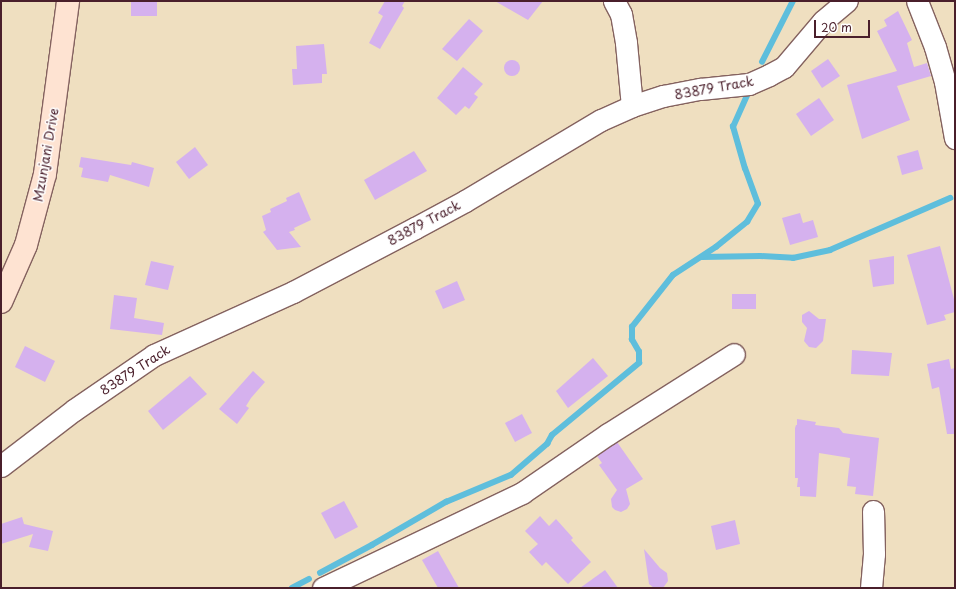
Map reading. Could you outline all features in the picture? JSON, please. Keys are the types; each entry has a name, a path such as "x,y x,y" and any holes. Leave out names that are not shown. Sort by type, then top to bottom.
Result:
{"main road":[{"name":"Mzunjani Drive","path":"1,302 26,245 45,174 68,1"}],"street":[{"path":"614,1 621,14 626,43 632,106"},
{"name":"83879 Track","path":"1,466 74,410 154,355 293,292 466,201 578,133 632,106 663,96 700,89 749,84 759,81 784,67 823,22 847,1"},
{"path":"917,1 935,47 945,82 955,138"},
{"path":"323,588 522,493 608,434 734,354"},
{"path":"871,588 874,554 873,511"}],"building":[{"path":"131,1 157,1 157,16 131,16"},
{"path":"385,1 405,1 402,6 404,8 380,49 369,43 383,16 378,13"},
{"path":"495,1 543,1 528,20"},
{"path":"898,11 912,40 907,43 914,67 927,63 931,76 897,86 910,120 862,139 847,85 897,71 877,31 887,26 884,20"},
{"path":"469,19 483,31 457,61 442,49"},
{"path":"324,44 327,74 322,74 322,83 293,85 292,69 297,69 296,46"},
{"path":"828,59 840,76 822,88 811,71"},
{"path":"509,60 515,60 520,65 518,74 515,76 509,76 504,71 504,65"},
{"path":"463,67 483,84 474,94 478,97 469,109 465,106 456,115 437,98"},
{"path":"819,98 834,120 811,136 796,114"},
{"path":"195,147 208,165 189,179 176,162"},
{"path":"918,150 923,169 902,175 897,156"},
{"path":"414,151 427,171 375,200 364,180"},
{"path":"81,157 131,165 132,162 154,168 149,187 110,175 108,182 81,177 83,168 79,167"},
{"path":"299,192 311,220 289,232 301,247 277,250 263,232 266,230 262,216 271,212 270,209 287,201 286,198"},
{"path":"800,213 803,223 813,220 818,237 790,245 782,218"},
{"path":"940,246 955,303 955,312 944,315 946,320 927,325 907,255"},
{"path":"894,256 894,284 873,287 869,260"},
{"path":"151,261 174,266 168,290 145,285"},
{"path":"457,281 465,300 443,309 435,291"},
{"path":"732,294 756,294 756,309 732,309"},
{"path":"114,295 137,298 134,318 164,323 162,335 110,329"},
{"path":"809,311 819,319 826,319 823,341 816,348 809,347 804,341 807,328 802,322 802,315"},
{"path":"25,346 55,361 45,382 15,367"},
{"path":"852,350 892,353 889,376 851,374"},
{"path":"593,358 608,376 568,408 556,391"},
{"path":"949,359 951,369 955,368 955,434 947,434 939,387 932,389 927,364"},
{"path":"253,371 265,382 251,398 246,406 249,408 237,424 219,409"},
{"path":"190,376 207,394 163,430 148,411"},
{"path":"522,414 532,433 515,442 505,423"},
{"path":"797,419 816,422 815,425 839,428 843,433 879,438 873,496 855,494 856,487 847,486 850,458 819,453 816,497 800,496 800,487 797,487 798,478 795,478 795,428 797,425"},
{"path":"617,442 643,479 626,489 630,504 627,509 621,512 612,507 611,499 617,490 599,465 602,463 597,456"},
{"path":"344,501 358,527 335,539 321,513"},
{"path":"540,516 549,526 556,519 573,538 571,540 591,562 568,584 546,562 542,566 529,552 538,544 525,531"},
{"path":"22,517 24,524 53,531 48,551 29,547 33,534 1,544 1,524"},
{"path":"735,520 740,544 716,550 711,526"},
{"path":"644,549 660,568 667,573 668,581 663,588 654,588 649,584"},
{"path":"438,551 459,588 438,588 422,560"},
{"path":"605,570 618,588 580,588"}],"waterway":[{"path":"762,62 793,1"},
{"path":"320,573 446,502 511,475 547,444 552,435 639,363 639,352 632,340 632,327 673,275 716,247 747,222 758,204 745,169 733,127 747,95"},
{"path":"702,257 760,256 793,258 830,250 950,198"},
{"path":"292,588 309,579"}]}
